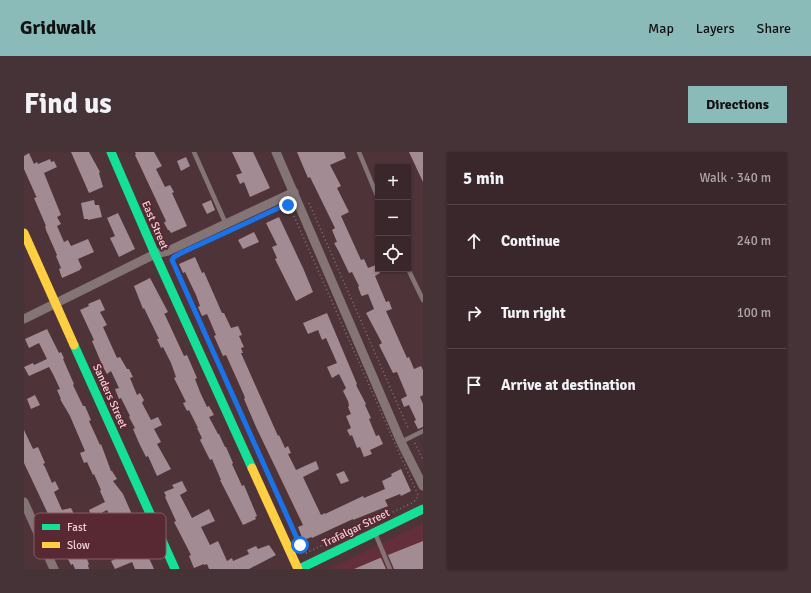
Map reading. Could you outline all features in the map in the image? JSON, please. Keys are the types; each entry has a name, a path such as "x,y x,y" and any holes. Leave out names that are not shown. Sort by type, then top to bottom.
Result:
{"street":[{"name":"East Street","path":"111,152 154,254 299,569"},
{"path":"276,152 400,442 423,486"},
{"path":"24,319 154,254 168,251 294,192"},
{"name":"Sanders Street","path":"24,233 150,513"},
{"path":"24,502 34,524"},
{"name":"Trafalgar Street","path":"299,569 423,509"},
{"name":"Sanders Street","path":"166,549 175,569"},
{"path":"50,559 54,569"}],"lane":[{"path":"194,152 226,224"},
{"path":"358,152 375,191"},
{"path":"409,272 423,300"},
{"path":"400,442 423,431"},
{"path":"375,533 390,569"}],"path":[{"path":"307,199 423,460"},
{"path":"288,205 418,495 416,500 306,553 303,552 172,260 174,257 188,250 288,205"}],"shaded area":[{"path":"423,523 423,569 329,569"}],"building":[{"path":"71,152 89,152 100,172 103,187 89,193"},
{"path":"135,152 154,152 162,166 156,169 165,187 170,185 174,192 172,193 187,226 171,233 168,230 164,223 166,221 135,155"},
{"path":"232,152 253,152 270,188 250,197 244,182 240,184 236,175 242,173"},
{"path":"297,152 344,152 346,158 330,165 341,186 337,188 349,212 341,216 361,260 364,259 368,268 375,265 375,272 380,273 375,276 386,302 389,301 392,309 386,311 407,358 409,357 414,369 421,366 423,370 423,395 420,397 423,404 423,427 418,429 414,421 416,420 409,405 404,407 401,399 407,396 397,372 393,373 379,345 382,343 366,313 374,309 368,294 361,295 359,286 352,272 349,273 334,243 337,242 332,230 335,228 310,177 308,178"},
{"path":"409,152 423,152 423,182"},
{"path":"29,153 34,164 50,159 51,162 54,161 57,167 44,173 61,215 57,217 61,224 57,226 64,242 68,240 71,246 88,239 94,252 78,259 82,268 80,270 62,278 57,255 34,198 37,197 24,169 24,156"},
{"path":"186,157 190,166 181,171 177,161"},
{"path":"94,200 95,205 99,205 102,217 88,220 84,219 81,203"},
{"path":"211,200 215,210 207,214 202,204"},
{"path":"118,213 135,249 119,257 110,238 115,236 107,218"},
{"path":"279,217 313,292 296,301 275,259 277,258 272,247 277,245 266,223"},
{"path":"254,232 259,242 243,249 238,240"},
{"path":"195,257 202,273 204,272 222,313 224,313 231,328 238,326 242,335 239,336 244,347 241,348 243,353 241,353 278,436 279,435 285,448 288,446 291,453 288,454 296,470 316,461 319,469 303,477 321,515 363,496 364,498 385,489 382,481 401,469 411,491 401,496 400,494 385,500 388,506 353,519 312,538 303,540 298,527 303,525 256,427 244,399 244,395 226,355 223,356 214,336 216,335 207,314 202,316 198,307 200,306 196,295 185,272 183,273 179,264"},
{"path":"150,278 168,312 164,314 184,356 187,355 207,407 209,406 214,415 209,417 226,447 233,463 232,464 242,486 244,485 257,516 255,517 256,519 243,525 220,480 212,459 210,460 200,440 202,438 198,428 189,410 187,411 183,403 186,402 174,378 176,377 171,363 163,347 161,348 157,339 159,339 144,308 143,309 134,286"},
{"path":"100,299 105,310 100,312 107,325 103,327 117,358 120,357 127,369 129,369 133,377 130,378 137,395 140,393 144,400 142,403 151,420 158,417 162,425 154,429 161,442 157,444 171,469 157,476 148,456 146,457 139,443 133,429 135,428 129,417 130,416 121,398 119,399 115,389 119,388 111,371 107,374 103,367 92,341 94,340 80,310 89,306 88,304"},
{"path":"327,313 357,384 356,385 366,404 365,405 371,418 369,419 376,436 379,435 383,444 370,450 372,454 364,457 360,447 357,448 352,435 350,436 347,430 351,428 346,416 351,414 348,407 348,401 343,391 346,388 339,374 332,378 327,367 337,363 326,338 322,340 318,330 308,334 303,323"},
{"path":"47,329 59,353 61,352 64,358 63,359 74,384 73,385 83,406 85,406 91,420 89,421 100,445 101,444 111,471 117,479 113,481 123,494 131,513 108,513 107,510 101,513 90,513 89,510 105,502 100,491 101,490 87,462 84,463 80,453 85,451 70,416 60,399 57,390 60,389 49,367 29,376 24,367 33,363 34,365 47,359 39,343 29,348 25,339"},
{"path":"35,395 40,405 31,409 27,399"},
{"path":"24,430 33,449 38,447 45,463 43,464 52,483 55,481 59,489 54,492 62,510 71,508 73,513 48,513 24,463"},
{"path":"344,471 349,481 341,484 336,474"},
{"path":"182,481 187,491 180,495 192,518 209,509 215,521 201,527 210,545 218,541 227,561 232,558 233,561 249,554 247,550 256,546 258,549 269,545 276,555 249,569 209,569 207,564 194,568 189,556 191,555 174,522 176,521 164,492 174,488 172,485"},
{"path":"423,541 423,569 394,569 388,555"},
{"path":"380,558 386,569 354,569"},
{"path":"68,559 87,559 89,569 75,569 73,564 71,565"},
{"path":"115,559 149,559 154,569 135,569 132,562 115,569 111,561"}],"traffic: fast":[{"path":"111,152 155,254 252,468"},
{"path":"74,345 150,513"},
{"path":"299,569 423,509"},
{"path":"166,549 175,569"}],"traffic: slow":[{"path":"24,233 74,345"},
{"path":"252,468 298,569"}],"route":[{"path":"288,205 181,253 174,257 172,262 300,545"}]}
